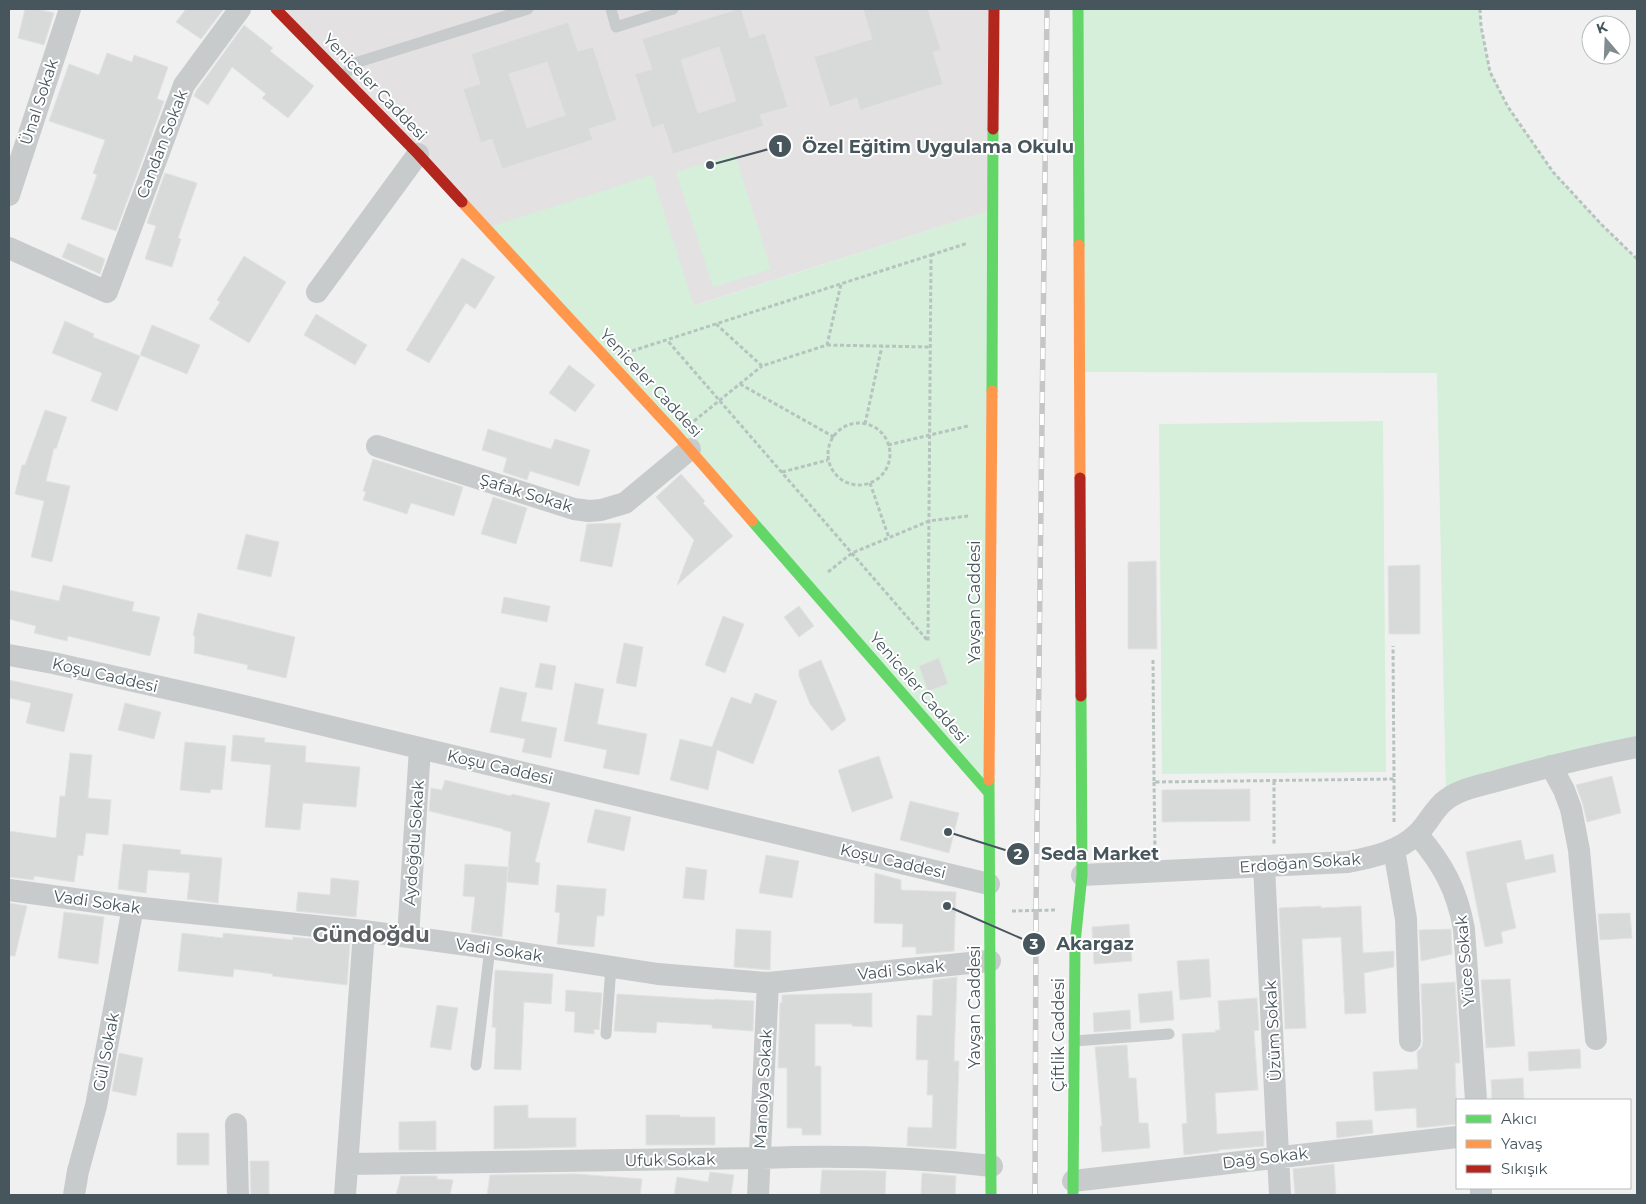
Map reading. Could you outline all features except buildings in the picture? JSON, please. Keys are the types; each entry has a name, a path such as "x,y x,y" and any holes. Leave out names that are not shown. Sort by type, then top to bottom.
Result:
{"street":[{"name":"Ünal Sokak","path":"9,195 70,9"},
{"name":"Candan Sokak","path":"9,248 107,292 184,85 240,9"},
{"name":"Yeniceler Caddesi","path":"276,9 418,154 683,442 989,793"},
{"name":"Yavşan Caddesi","path":"991,1195 989,793 994,9"},
{"name":"Çiftlik Caddesi","path":"1073,1188 1075,942 1082,875 1078,9"},
{"path":"317,292 418,154"},
{"name":"Şafak Sokak","path":"377,446 574,509 589,511 608,509 625,502 683,442"},
{"name":"Koşu Caddesi","path":"9,655 53,662 989,884"},
{"name":"Erdoğan Sokak","path":"1082,875 1348,862 1394,850 1417,834 1446,799 1464,790 1550,766 1637,747"},
{"name":"Aydoğdu Sokak","path":"408,937 420,748"},
{"path":"1550,766 1564,790 1571,809 1579,850 1596,1039"},
{"name":"Yüce Sokak","path":"1417,834 1449,879 1460,909 1464,929 1476,1099"},
{"path":"1394,850 1406,920 1410,1041"},
{"name":"Üzüm Sokak","path":"1269,866 1280,1195"},
{"name":"Vadi Sokak","path":"9,890 134,907 408,937 658,974 768,983 990,960"},
{"name":"Gül Sokak","path":"74,1195 78,1171 96,1106 134,907"},
{"path":"346,1195 364,932"},
{"name":"Manolya Sokak","path":"758,1195 768,983"},
{"path":"236,1124 238,1195"},
{"name":"Dağ Sokak","path":"1073,1188 1279,1156 1456,1137"},
{"name":"Ufuk Sokak","path":"348,1164 760,1158 822,1155 906,1158 992,1166"}],"lane":[{"path":"343,77 356,63 528,9"},
{"path":"611,9 616,27 673,9"},
{"path":"476,1065 490,948"},
{"path":"606,1034 611,967"},
{"path":"1074,1041 1169,1034"}],"path":[{"path":"1480,9 1481,26 1490,72 1508,107 1553,172 1602,225 1637,259"},
{"path":"607,359 992,236"},
{"path":"667,340 928,641 931,255"},
{"path":"827,345 841,284"},
{"path":"715,324 762,366"},
{"path":"683,442 720,400 762,366 827,345 930,347"},
{"path":"866,424 882,346"},
{"path":"740,384 834,436"},
{"path":"888,445 991,420"},
{"path":"866,424 877,430 886,439 890,453 886,468 877,479 870,483 855,485 840,479 831,468 828,460 829,448 834,436 848,426 866,424"},
{"path":"782,472 828,460"},
{"path":"870,483 889,538"},
{"path":"810,587 852,553 929,521 990,512"},
{"path":"1393,646 1394,850"},
{"path":"1153,660 1155,871"},
{"path":"1154,782 1394,780"},
{"path":"1269,866 1274,781"},
{"path":"989,911 1078,910"}],"shaded area":[{"path":"276,9 994,9 992,210 693,306 652,176 487,228"}],"green space":[{"path":"1078,9 1480,9 1481,26 1490,72 1508,107 1553,172 1602,225 1637,259 1637,747 1446,799 1437,373 1080,372"},
{"path":"735,154 771,269 713,287 676,172"},
{"path":"652,175 694,306 992,210 989,793 487,228"},
{"path":"1383,421 1386,772 1162,774 1159,424"}],"railway":[{"path":"1035,1195 1036,911 1047,9"}],"traffic: fast":[{"path":"1078,9 1079,245"},
{"path":"992,391 993,129"},
{"path":"752,521 989,793"},
{"path":"1073,1195 1075,943 1082,875 1081,696"},
{"path":"989,780 991,1195"}],"traffic: slow":[{"path":"462,202 677,435 752,521"},
{"path":"1079,245 1080,478"},
{"path":"989,780 992,391"}],"traffic: jam":[{"path":"276,9 418,154 462,202"},
{"path":"993,129 994,9"},
{"path":"1080,478 1081,696"}],"place":[{"name":"Özel Eğitim Uygulama Okulu","path":"710,165"},
{"name":"Seda Market","path":"948,832"},
{"name":"Akargaz","path":"947,906"}],"district":[{"name":"Gündoğdu","path":"371,934"}]}
